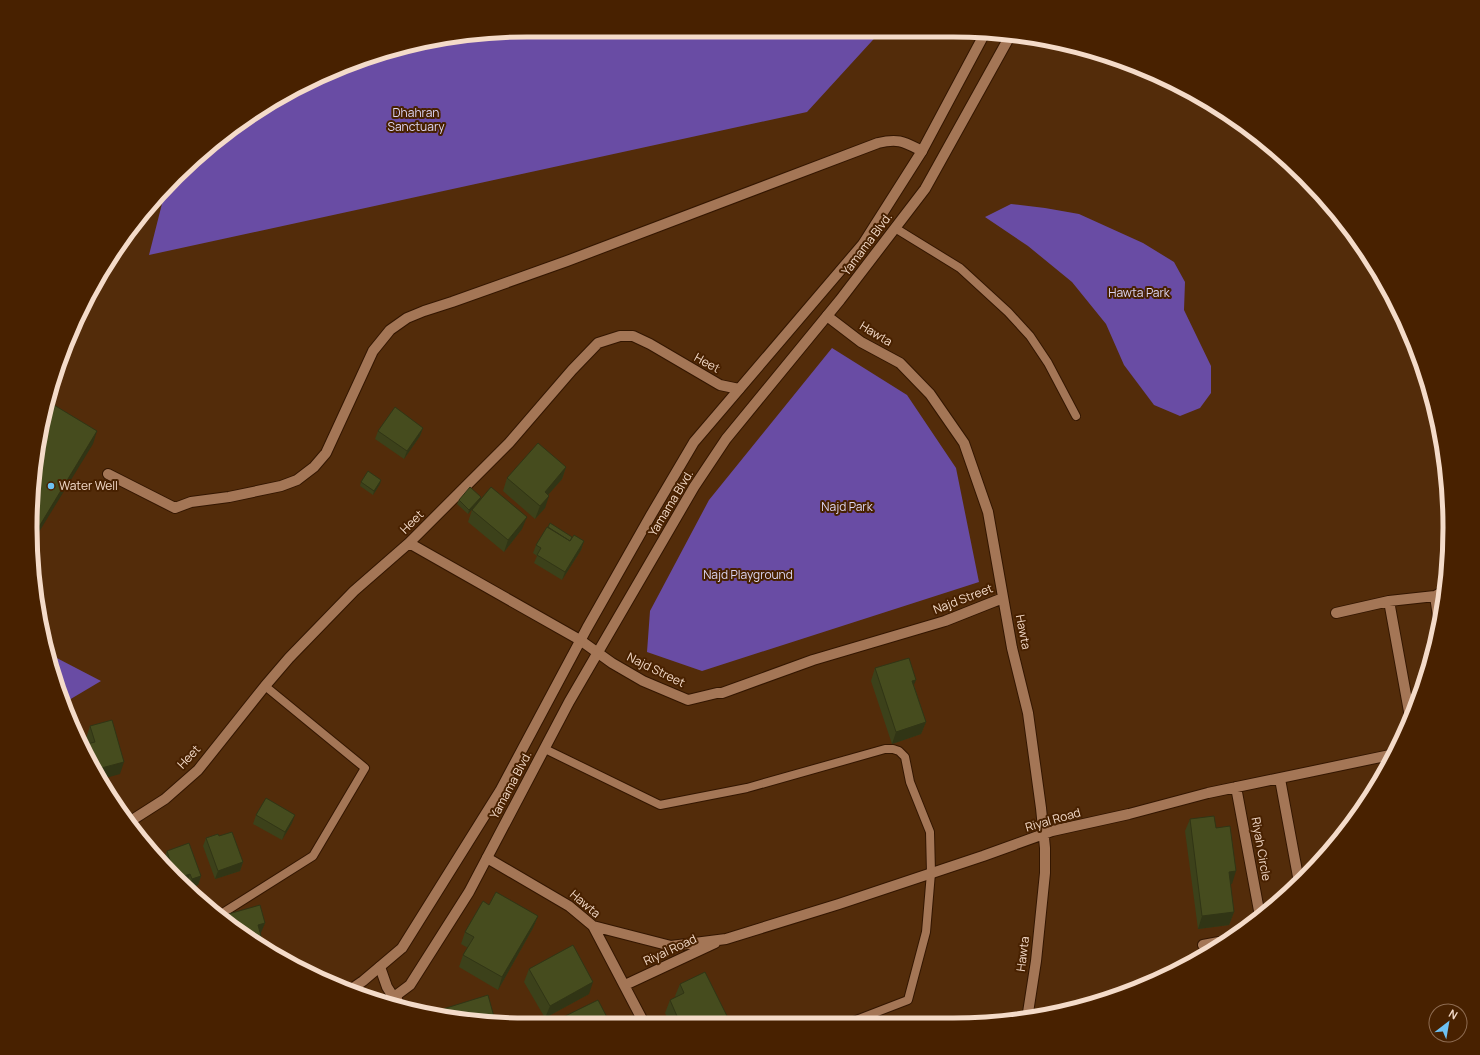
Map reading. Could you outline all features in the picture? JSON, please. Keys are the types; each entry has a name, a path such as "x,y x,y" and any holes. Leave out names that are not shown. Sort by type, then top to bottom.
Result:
{"street":[{"name":"Yamama Blvd.","path":"355,986 402,948 500,791 580,640 694,442 863,244 922,151 982,38"},
{"name":"Yamama Blvd.","path":"393,999 410,985 469,892 569,702 694,487 722,445 827,316 925,189 1008,40"},
{"path":"108,474 175,508 191,502 281,486 297,480 314,467 326,453 373,351 390,330 407,318 574,259 878,143 893,140 908,144 922,151"},
{"name":"Hawta","path":"827,316 861,342 900,363 930,394 964,443 988,512 1012,648 1028,713 1044,835 1044,873 1036,961 1029,1012"},
{"name":"Heet","path":"133,819 165,799 198,770 289,658 354,591 409,543 509,443 572,370 598,343 620,336 632,336 650,344 720,385 739,388"},
{"name":"Najd Street","path":"409,543 580,640 612,663 643,680 688,700 722,693 813,660 945,621 1003,598"},
{"path":"1336,613 1389,601 1435,596 1439,593"},
{"path":"1435,596 1437,607"},
{"path":"1389,601 1408,708"},
{"name":"Riyal Road","path":"625,985 726,939 839,904 1052,831 1129,814 1208,793 1386,756"},
{"path":"1280,779 1298,875"},
{"name":"Riyah Circle","path":"1236,787 1259,910"},
{"name":"Hawta","path":"487,858 569,906 592,926 642,1018"},
{"name":"Riyal Road","path":"592,926 671,946 726,939"},
{"path":"1203,945 1212,943"},
{"path":"380,967 392,998"}],"lane":[{"path":"895,228 960,268 1008,312 1030,336 1048,363 1076,416"},
{"path":"224,912 313,856 365,768 265,686"},
{"path":"545,749 660,805 747,788 885,749 893,748 899,751 905,757 910,782 930,832 931,873 926,932 908,1000 861,1018"}],"green space":[{"name":"Dhahran Sanctuary","path":"876,37 807,112 149,255 163,200 204,159 229,138 282,103 340,74 370,63 432,46 495,38"},
{"name":"Hawta Park","path":"1011,204 1079,214 1143,243 1174,262 1185,282 1184,310 1211,366 1211,393 1200,408 1180,416 1154,405 1124,365 1106,324 1072,282 1028,246 985,217"},
{"name":"Najd Park","path":"832,348 907,395 956,468 979,582 702,671 647,652 650,611 709,500"},
{"path":"55,657 101,681 69,700"}],"building":[{"name":"Water Well","path":"53,404 97,431 37,530 41,463 46,432"},
{"path":"395,407 423,428 407,451 378,431"},
{"path":"538,443 566,467 545,492 549,496 540,506 507,478"},
{"path":"368,471 381,480 374,491 361,482"},
{"path":"470,487 481,497 469,510 459,500"},
{"path":"491,487 527,517 508,540 472,510"},
{"path":"550,523 572,537 570,541 548,527"},
{"path":"547,527 570,541 574,535 584,541 565,572 537,555 541,548 536,545"},
{"path":"909,658 916,680 912,681 926,722 896,732 875,668"},
{"path":"112,720 124,762 101,768 88,744 95,742 90,726"},
{"path":"266,798 295,815 285,832 256,815"},
{"path":"1214,816 1216,828 1230,826 1236,871 1229,872 1234,912 1202,916 1190,819"},
{"path":"232,832 243,862 218,871 206,838"},
{"path":"189,843 201,876 192,879 190,874 183,876 171,864 167,851"},
{"path":"496,892 538,916 502,977 463,955 474,937 465,932 483,901 489,905"},
{"path":"260,905 265,923 258,925 262,939 255,935 226,915"},
{"path":"573,945 593,982 550,1006 529,969"},
{"path":"705,972 728,1018 678,1018 670,1000 684,993 680,984"},
{"path":"488,995 494,1017 463,1014 444,1011 443,1009"},
{"path":"598,1000 607,1018 561,1018"}],"place":[{"name":"Water Well","path":"51,486"}],"park label":[{"name":"Najd Playground","path":"748,575"}]}
